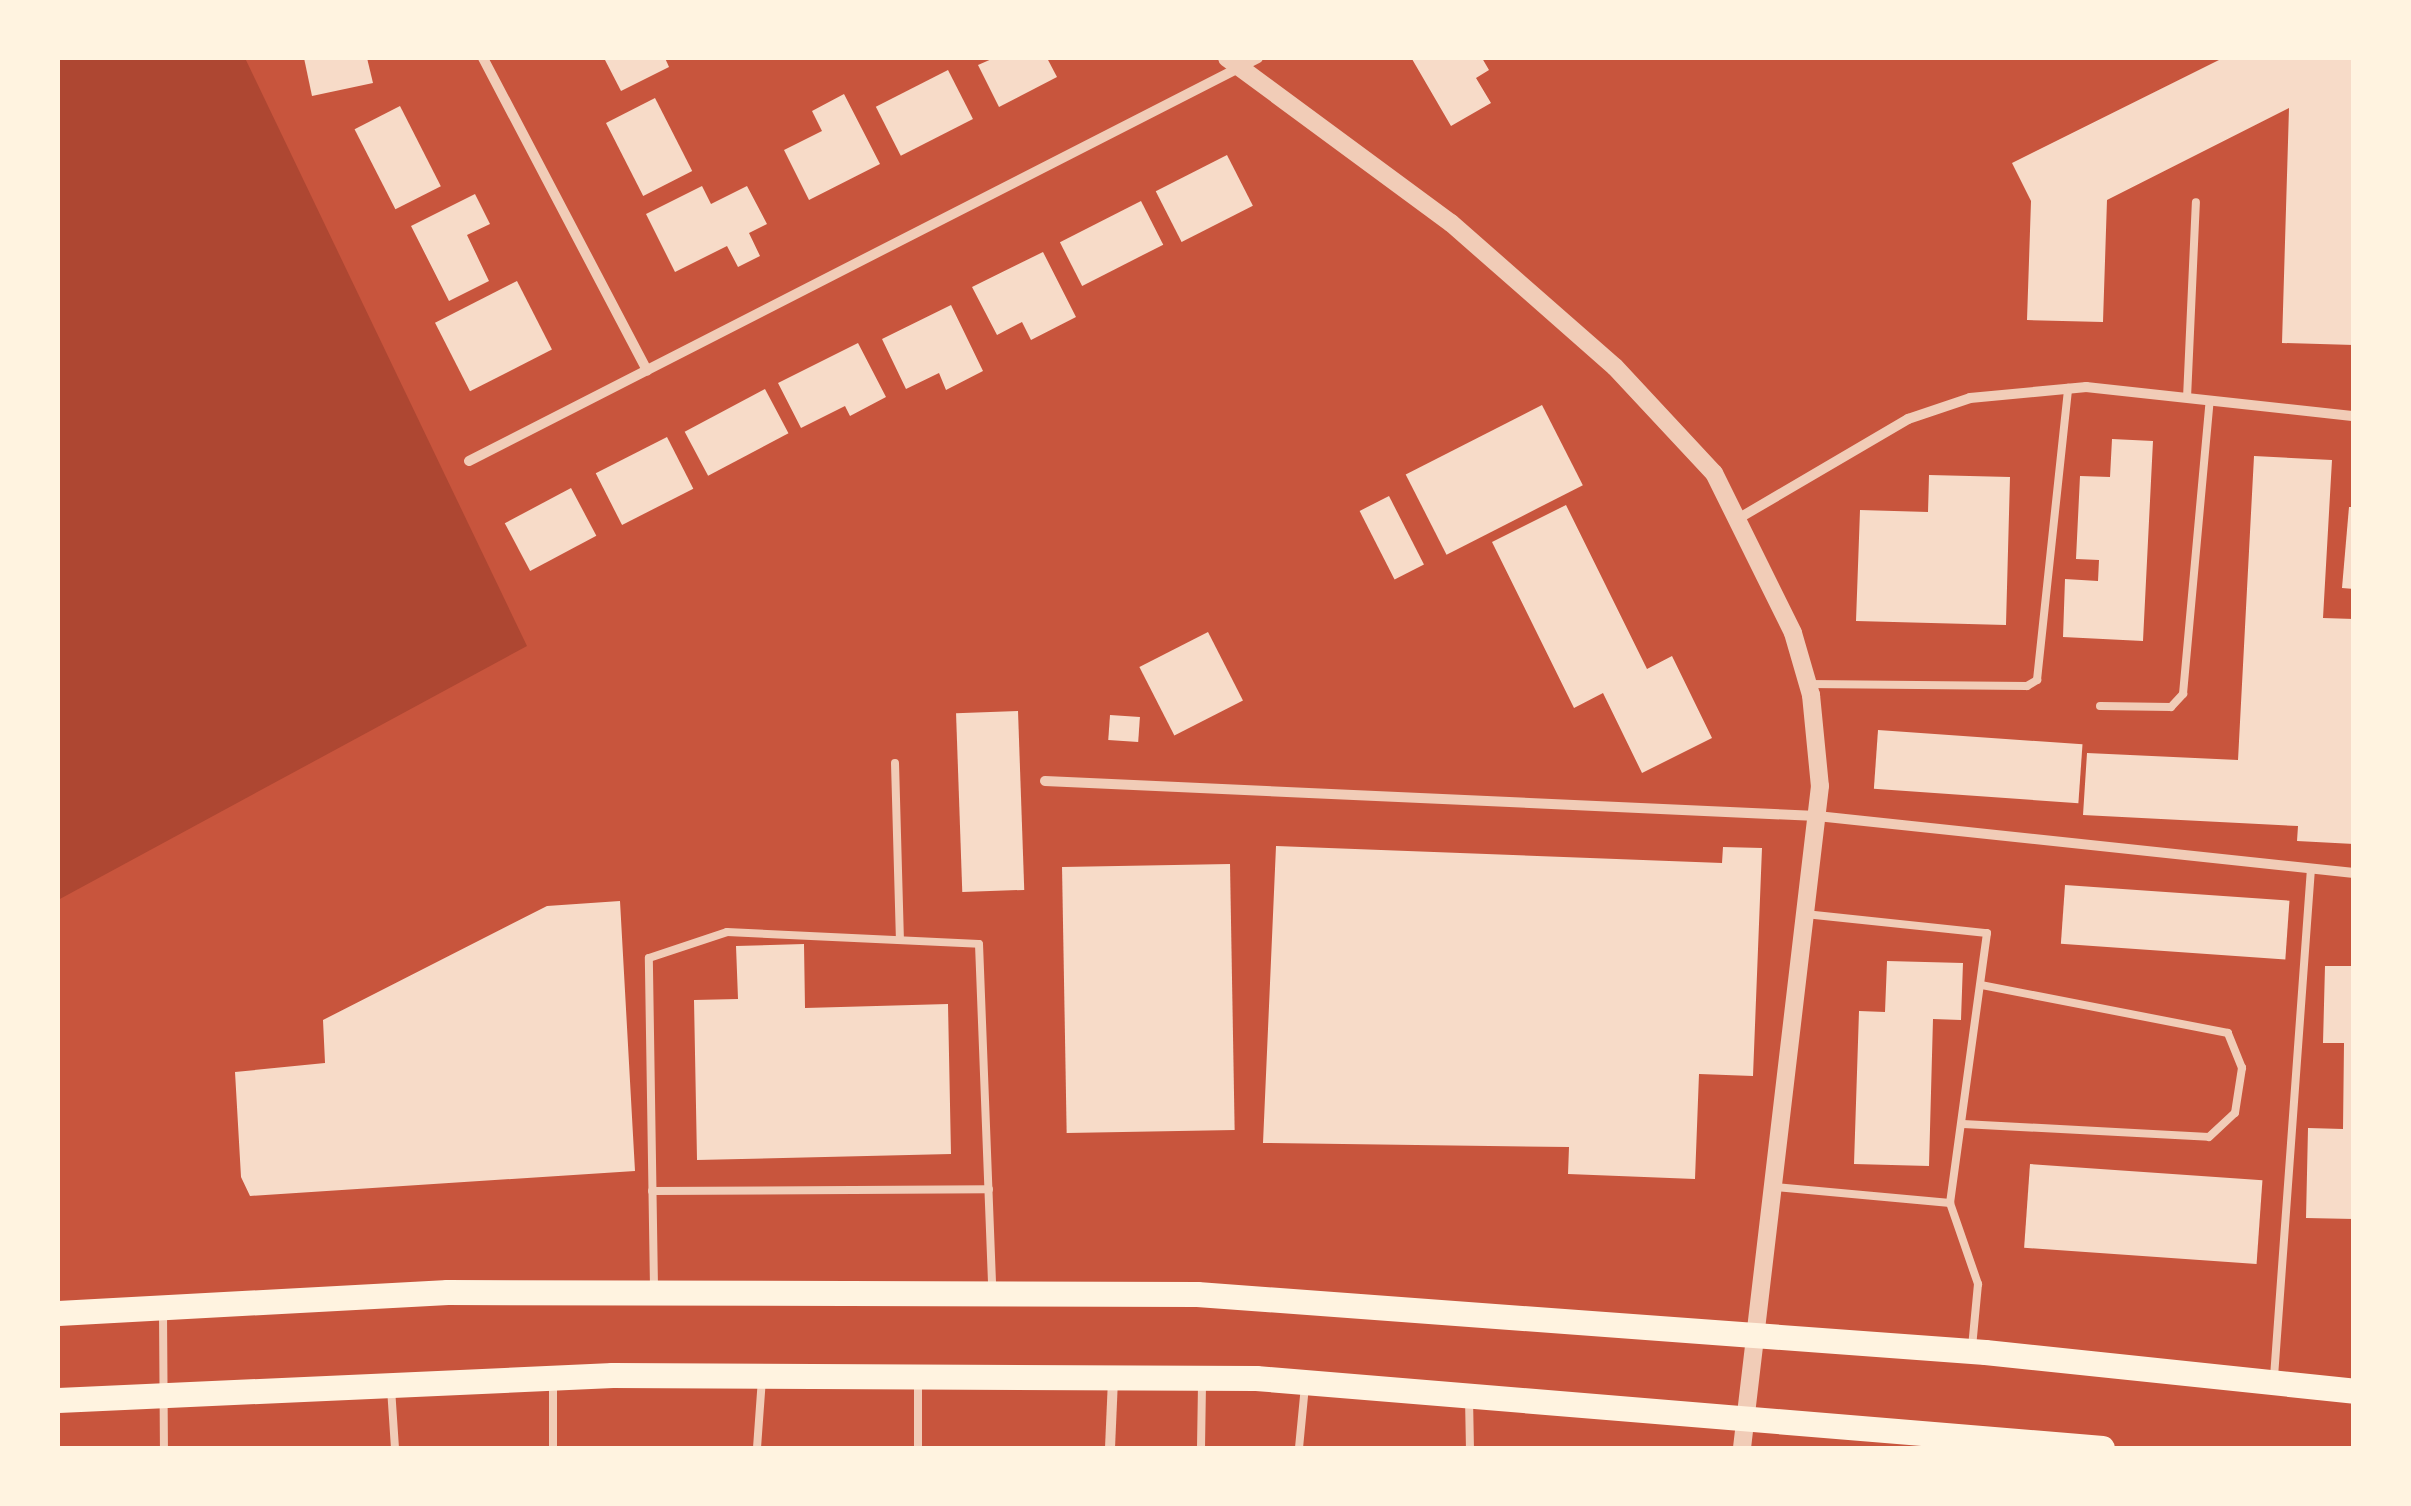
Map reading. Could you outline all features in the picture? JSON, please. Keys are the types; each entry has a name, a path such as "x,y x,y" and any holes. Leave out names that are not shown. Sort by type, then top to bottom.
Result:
{"main road":[{"path":"58,1313 447,1292 1198,1294 1972,1351 2354,1391"},
{"path":"58,1400 552,1378 1202,1378 1469,1395 1985,1443 2102,1448"}],"street":[{"path":"483,58 647,371"},
{"path":"468,460 647,371 1234,62 1258,58"},
{"path":"1234,62 1451,223 1615,367 1714,472 1741,517 1793,633 1808,684 1820,786 1742,1448"},
{"path":"1741,517 1908,419 1970,398 2068,388 2354,416"},
{"path":"1045,782 1817,816 2354,873"},
{"path":"1110,1448 1114,1377"}],"lane":[{"path":"2187,398 2196,202"},
{"path":"1808,684 2027,686 2037,680 2068,388"},
{"path":"2100,706 2170,707 2183,694 2210,400"},
{"path":"895,763 900,940"},
{"path":"2274,1382 2311,868"},
{"path":"1806,914 1987,933 1964,1124 1950,1203 1978,1284 1972,1351"},
{"path":"654,1292 649,958 727,932 979,944 992,1294"},
{"path":"1964,1124 2209,1137 2235,1113 2242,1068 2228,1033 1981,985"},
{"path":"1773,1187 1950,1203"},
{"path":"652,1191 989,1189"},
{"path":"164,1308 164,1448"},
{"path":"757,1448 762,1376"},
{"path":"918,1376 918,1448"},
{"path":"552,1378 553,1448"},
{"path":"1200,1448 1202,1378"},
{"path":"1299,1448 1306,1382"},
{"path":"390,1385 395,1448"},
{"path":"1469,1395 1470,1448"}],"shaded area":[{"path":"58,58 245,58 527,646 58,900"}],"building":[{"path":"304,58 367,58 373,83 312,96"},
{"path":"604,58 665,58 669,67 621,91"},
{"path":"994,58 1047,58 1057,77 999,107 978,65"},
{"path":"1482,58 1489,70 1476,78 1491,103 1451,126 1412,59"},
{"path":"2223,58 2354,58 2354,345 2282,343 2289,108 2107,200 2103,322 2027,320 2031,201 2012,163"},
{"path":"948,70 973,119 901,156 876,107"},
{"path":"844,94 880,164 809,200 784,150 822,131 812,111"},
{"path":"655,98 692,171 643,196 606,123"},
{"path":"400,106 441,186 395,209 355,129"},
{"path":"1227,155 1253,206 1182,242 1156,191"},
{"path":"702,186 711,204 747,186 767,224 749,233 760,256 738,267 727,246 675,272 646,214"},
{"path":"475,194 490,224 467,235 489,281 449,301 411,226"},
{"path":"1141,201 1163,245 1082,286 1060,242"},
{"path":"1043,252 1076,317 1031,340 1022,322 997,335 972,287"},
{"path":"517,281 552,350 470,391 435,323"},
{"path":"951,305 983,371 946,390 939,373 906,389 882,339"},
{"path":"858,343 886,397 850,416 845,406 801,428 778,383"},
{"path":"765,389 788,433 708,476 685,432"},
{"path":"1542,405 1583,485 1447,555 1406,474"},
{"path":"667,437 693,489 622,525 596,473"},
{"path":"2112,439 2153,441 2143,641 2063,637 2065,579 2098,581 2099,560 2076,559 2080,476 2110,477"},
{"path":"2254,456 2332,460 2323,618 2354,619 2354,844 2297,841 2298,826 2083,815 2087,753 2238,760"},
{"path":"1929,475 2010,477 2006,625 1856,621 1860,510 1928,512"},
{"path":"571,488 596,536 530,571 505,523"},
{"path":"1389,496 1424,565 1395,580 1360,511"},
{"path":"1566,505 1647,669 1672,656 1712,738 1642,773 1603,693 1574,708 1492,542"},
{"path":"2349,507 2354,507 2354,589 2342,588"},
{"path":"1208,632 1243,701 1174,736 1139,667"},
{"path":"1018,711 1024,890 962,892 956,713"},
{"path":"1110,715 1140,717 1138,742 1108,740"},
{"path":"1878,730 2083,744 2078,803 1874,789"},
{"path":"1276,846 1722,863 1723,847 1762,848 1753,1076 1699,1074 1695,1179 1568,1174 1569,1147 1263,1143"},
{"path":"1230,864 1235,1130 1067,1133 1062,867"},
{"path":"2065,885 2289,901 2285,960 2061,944"},
{"path":"620,901 635,1171 250,1196 241,1177 235,1072 325,1063 323,1020 547,906"},
{"path":"804,944 805,1008 948,1004 951,1154 697,1160 694,1000 738,999 736,946"},
{"path":"1887,961 1963,963 1961,1020 1933,1019 1929,1166 1854,1164 1859,1011 1885,1012"},
{"path":"2325,966 2354,966 2354,1219 2306,1218 2308,1128 2343,1129 2344,1043 2323,1043"},
{"path":"2030,1164 2262,1180 2257,1264 2024,1248"}]}
